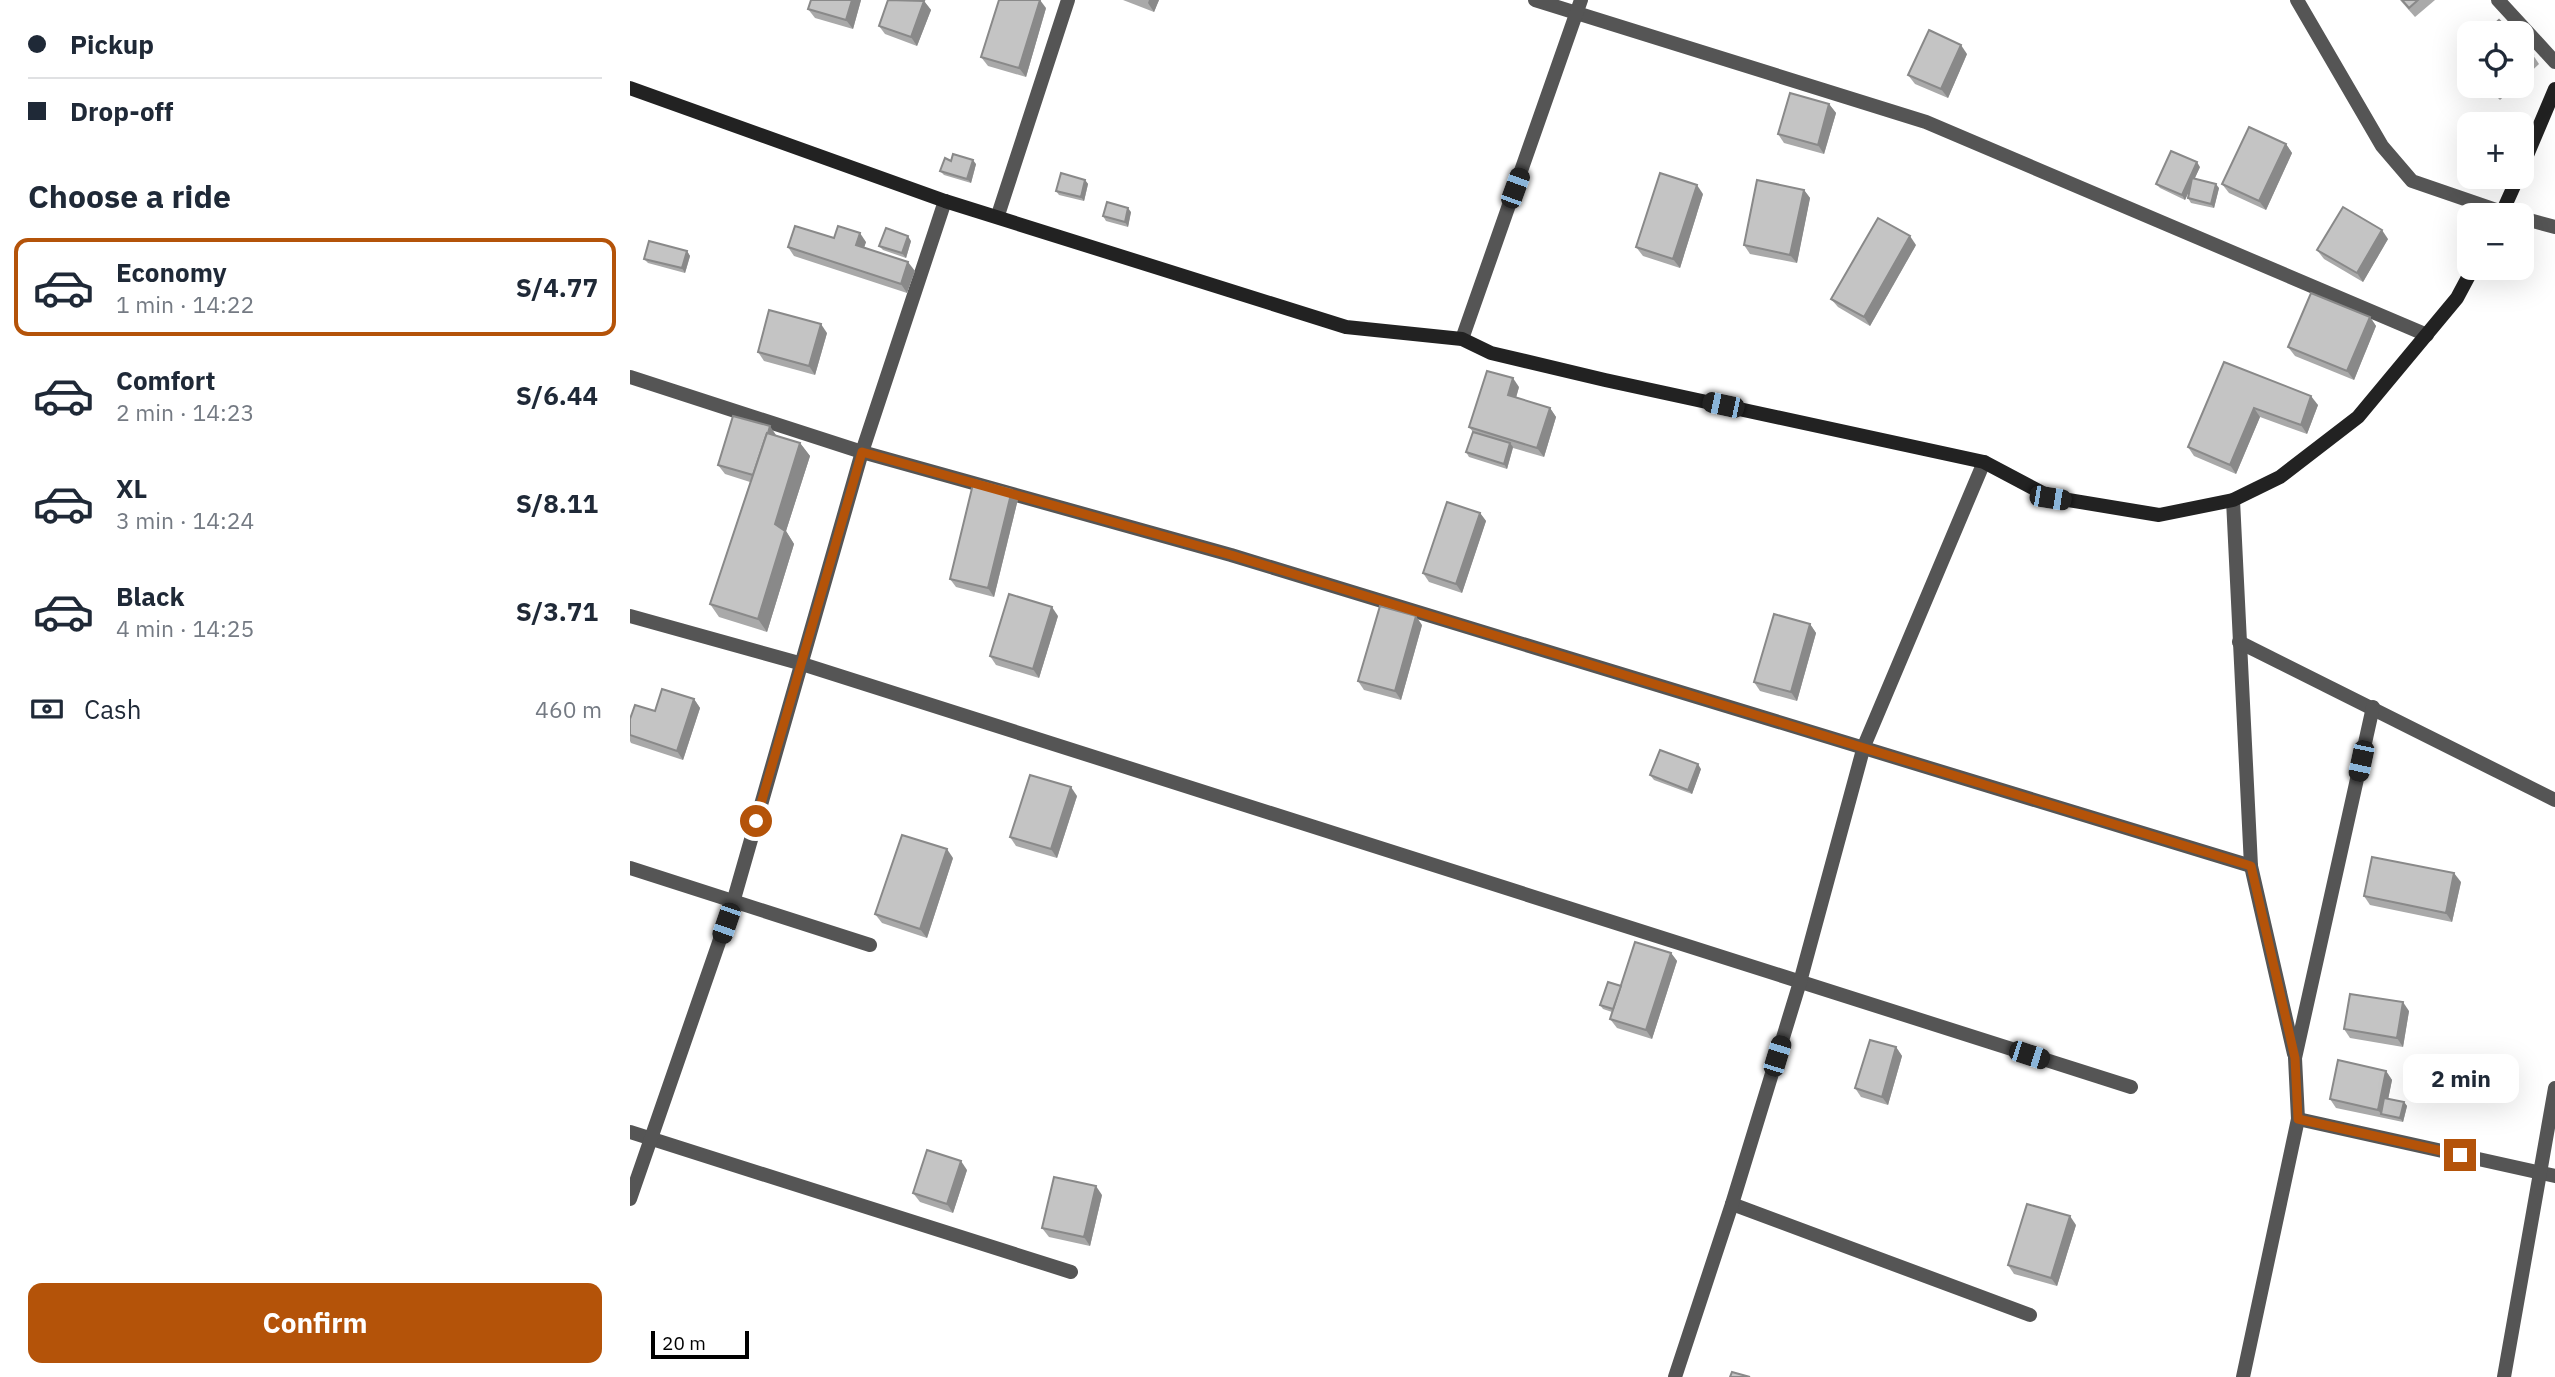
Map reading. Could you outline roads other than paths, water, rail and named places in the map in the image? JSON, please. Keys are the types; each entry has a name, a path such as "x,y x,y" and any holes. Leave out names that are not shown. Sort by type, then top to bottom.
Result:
{"street":[{"path":"998,215 1068,0"},
{"path":"1535,0 1579,6 1926,122 2427,335"},
{"path":"2297,0 2382,146 2412,181 2472,203"},
{"path":"2498,0 2555,62"},
{"path":"1462,339 1579,6"},
{"path":"630,88 945,201 998,215 1155,268 1346,327 1462,339 1491,353 1605,380 1984,462 2050,498 2159,515 2233,500 2280,477 2358,417 2457,298 2467,280"},
{"path":"2534,139 2555,89"},
{"path":"630,1199 734,899 799,663 862,452 945,201"},
{"path":"2534,221 2555,227"},
{"path":"630,377 862,452 1231,555 2251,866"},
{"path":"1675,1377 1732,1204 1800,982 1864,746 1984,462"},
{"path":"2233,500 2251,866 2295,1058 2298,1119 2243,1377"},
{"path":"630,616 799,663 2131,1087"},
{"path":"2239,642 2555,800"},
{"path":"2295,1058 2373,707"},
{"path":"630,869 734,899 870,945"},
{"path":"2504,1377 2548,1175 2555,1088"},
{"path":"2298,1119 2548,1175"},
{"path":"630,1132 1071,1272"},
{"path":"1732,1204 2030,1315"}]}
